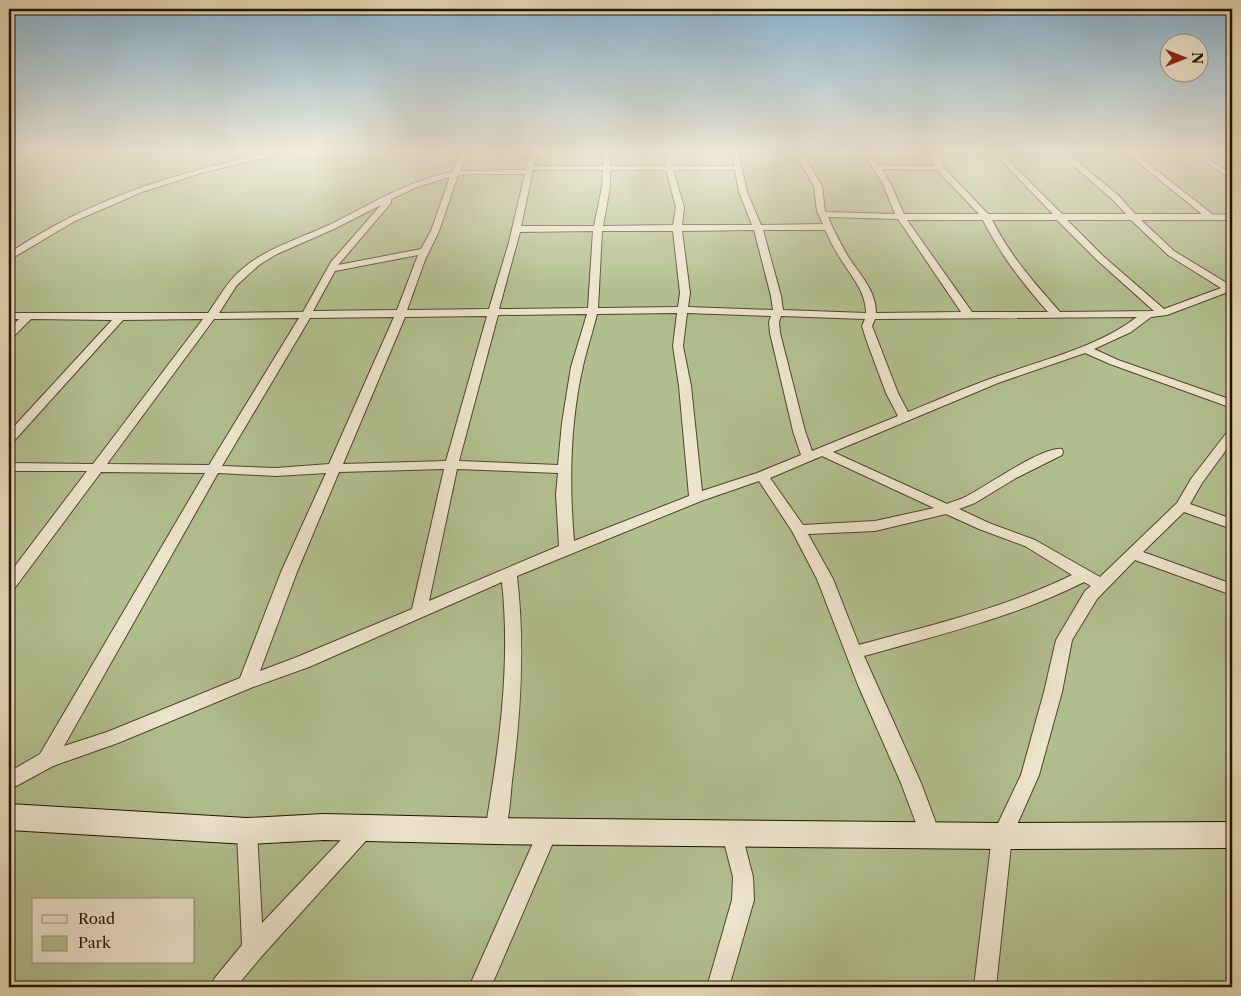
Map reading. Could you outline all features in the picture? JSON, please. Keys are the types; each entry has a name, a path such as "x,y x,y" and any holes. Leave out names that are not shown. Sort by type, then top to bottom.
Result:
{"street":[{"path":"9,257 54,228 122,197"},
{"path":"9,584 240,276 268,255 391,197"},
{"path":"47,760 212,470 331,270 341,255 392,197"},
{"path":"247,682 289,572 336,468 396,326 424,251 435,231 447,197"},
{"path":"419,611 451,465 494,313 523,197"},
{"path":"567,550 563,494 568,423 577,367 593,311 598,228 604,197"},
{"path":"676,197 680,208 677,227 685,293 678,346 685,386 696,498"},
{"path":"745,197 758,228 775,292 778,312 774,322 775,333 799,431 814,454 948,509 984,526 1030,543 1100,584"},
{"path":"820,197 822,214 828,227 871,303 871,316 867,326 892,392 905,418"},
{"path":"892,197 917,242 935,265 941,278 969,316"},
{"path":"967,197 986,217 1002,248 1018,271 1057,315"},
{"path":"1040,197 1120,277 1163,313"},
{"path":"1115,197 1132,216 1185,263 1231,288"},
{"path":"1185,197 1210,217"},
{"path":"822,214 902,217 1232,217"},
{"path":"516,229 828,227"},
{"path":"331,270 424,251"},
{"path":"9,316 120,317 682,310 871,316 1148,314 1163,313 1231,288"},
{"path":"9,782 47,760 112,738 247,682 303,662 419,611 696,498 762,476 994,381 1085,349 1128,330 1148,314"},
{"path":"9,335 28,316"},
{"path":"9,439 120,317"},
{"path":"1085,349 1114,362 1232,404"},
{"path":"985,987 1002,836 1030,775 1053,692 1064,640 1080,612 1100,584 1182,506 1196,482 1227,451 1232,434"},
{"path":"799,530 875,526 936,514 970,500 1011,475 1057,452"},
{"path":"9,468 184,468 276,472 336,468 451,465 565,468"},
{"path":"762,476 799,530 825,579 854,653 908,775 930,834"},
{"path":"1182,506 1232,524"},
{"path":"1133,554 1232,590"},
{"path":"495,831 510,712 512,597 509,574"},
{"path":"854,653 987,614 1060,588 1084,575"},
{"path":"9,817 247,830 324,827 732,834 1232,835"},
{"path":"222,987 253,949 365,828"},
{"path":"247,830 253,949"},
{"path":"480,987 548,831"},
{"path":"718,987 743,900 742,877 732,834"}],"green space":[{"path":"9,197 1232,197 1232,987 9,987"}]}
